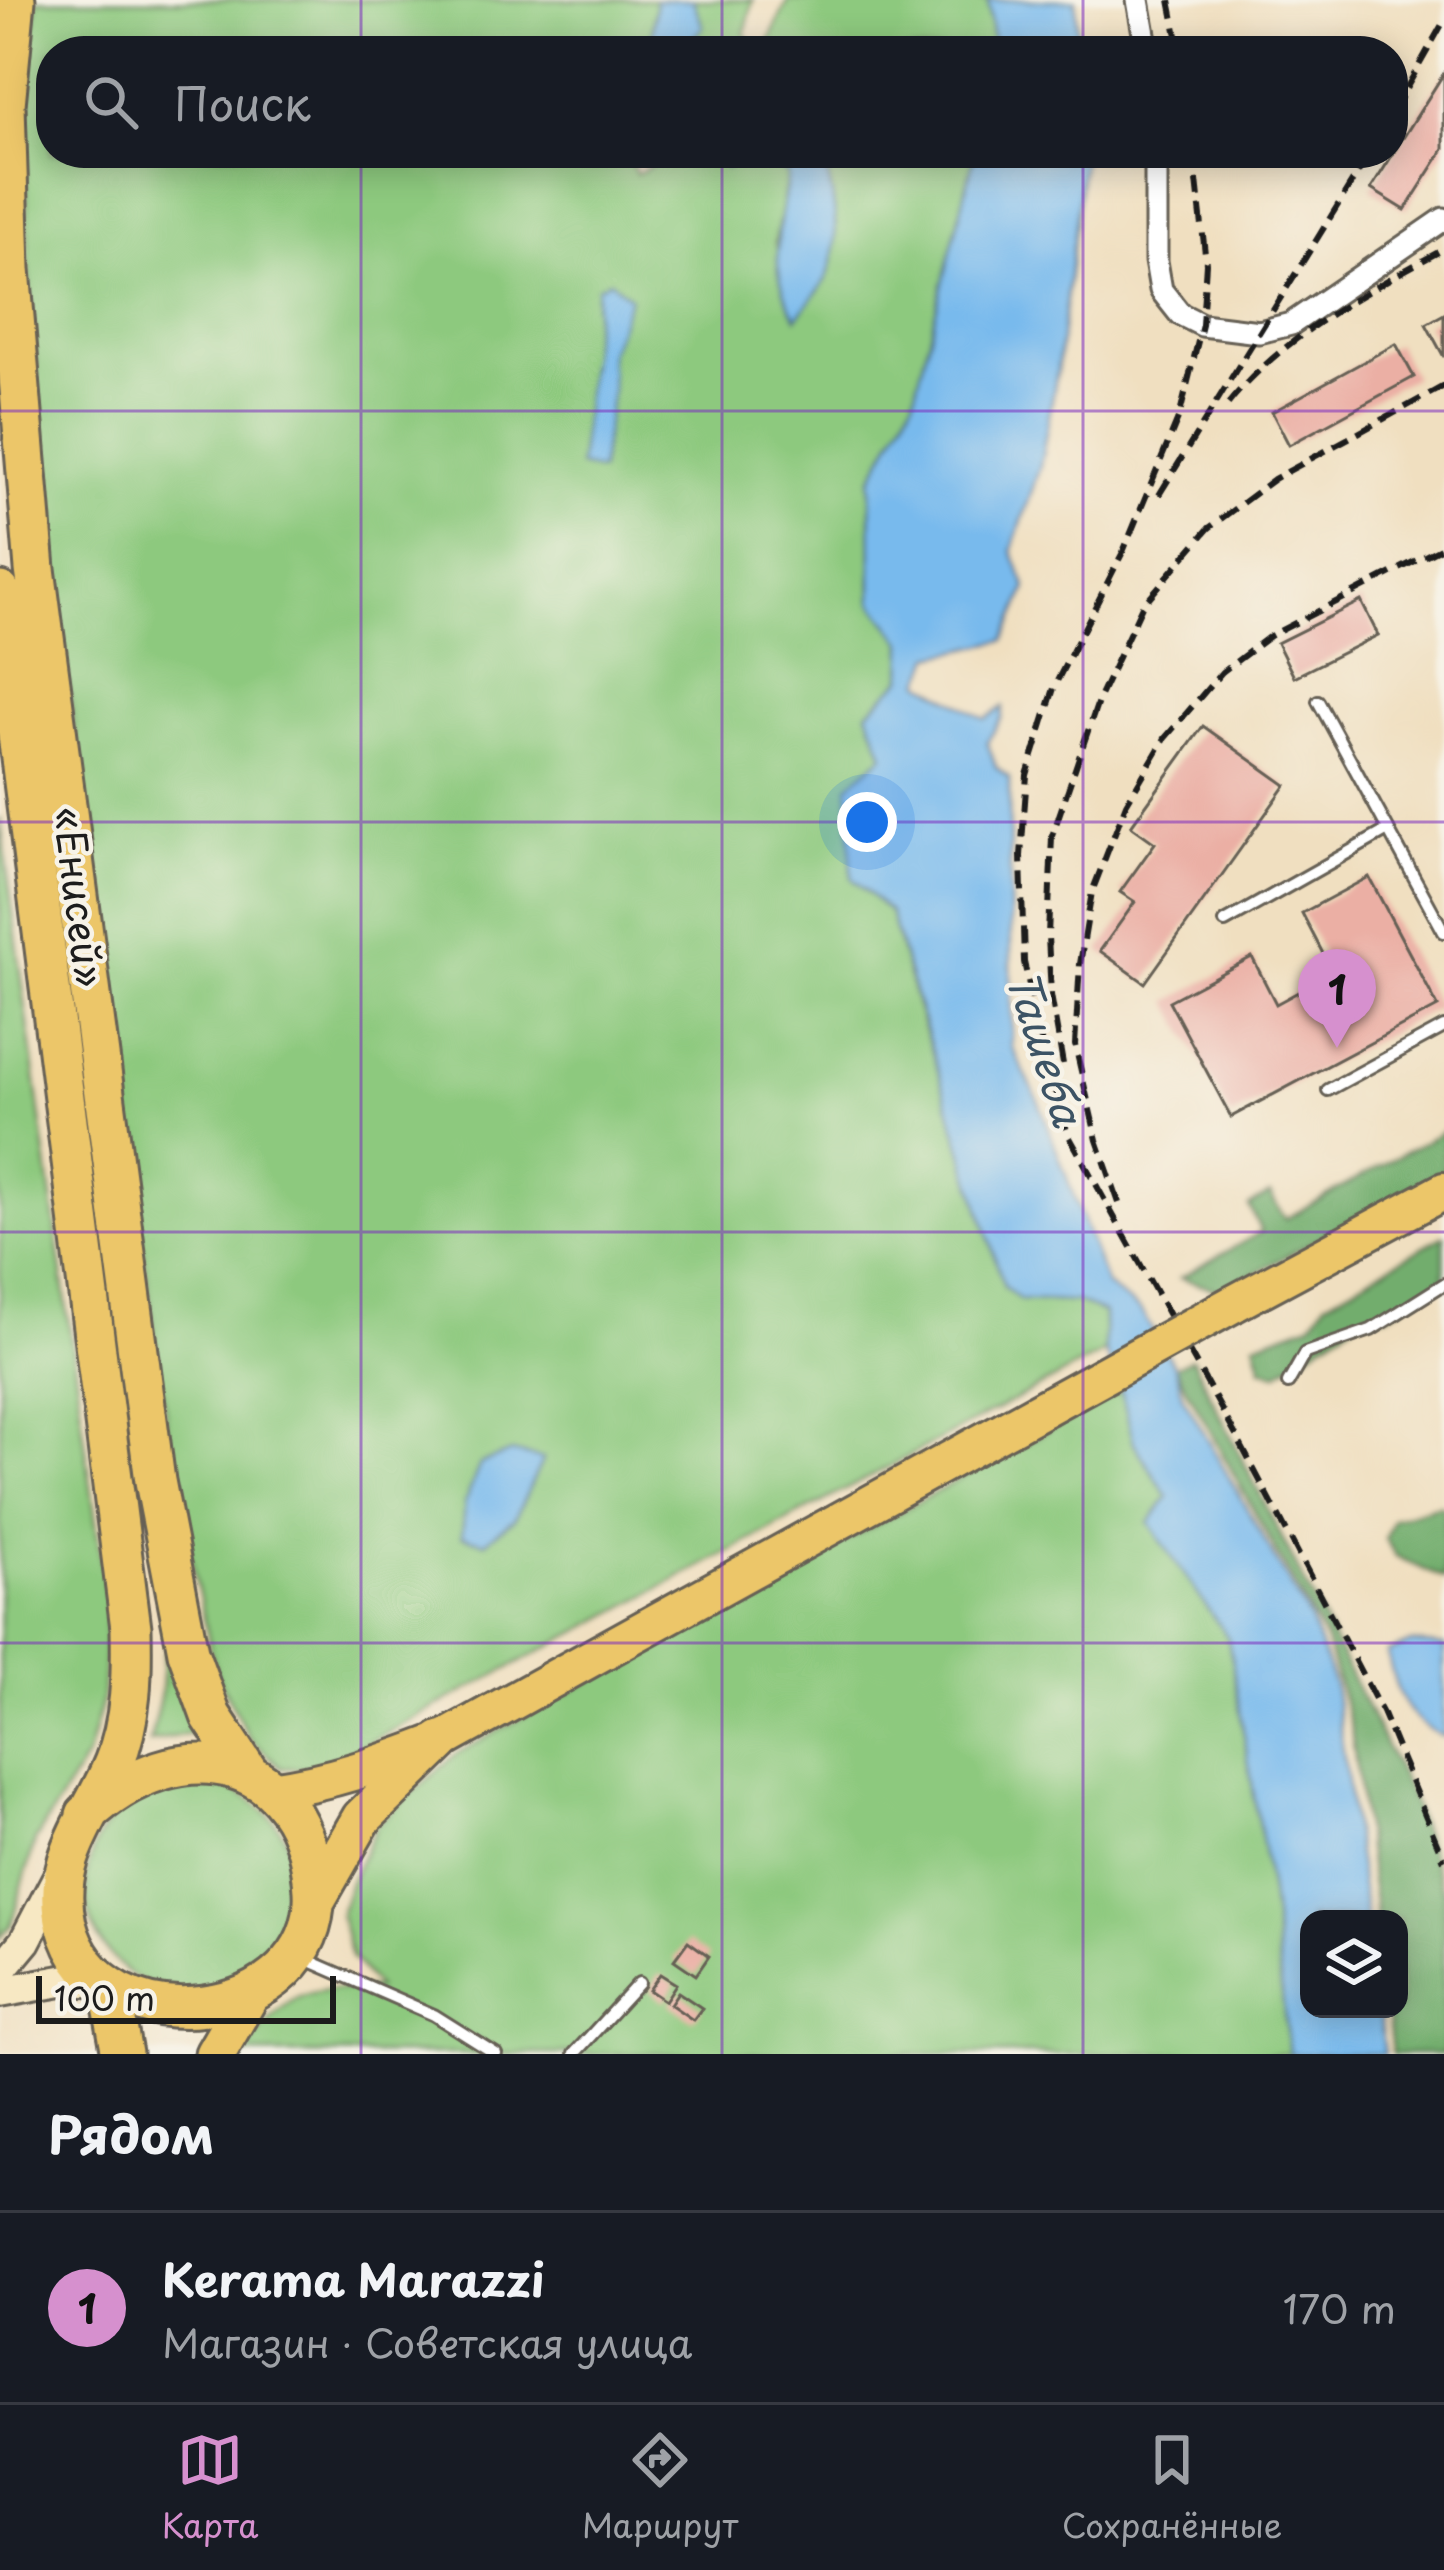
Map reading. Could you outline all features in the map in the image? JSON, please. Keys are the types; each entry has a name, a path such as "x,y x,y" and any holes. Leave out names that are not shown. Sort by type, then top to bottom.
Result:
{"highway":[{"name":"«Енисей»","path":"15,0 5,105 10,269 35,569 155,1481 188,1652 211,1715 260,1782 290,1813 307,1847 314,1902 295,1955 248,1997 215,2054"},
{"name":"«Енисей»","path":"0,592 131,1628 130,1697 124,1729 114,1762 64,1867 67,1930 81,1958 106,1985 142,2006 178,2013 215,2009 248,1997"},
{"path":"314,1902 362,1818 441,1741"},
{"path":"86,1815 113,1790 167,1767 222,1765 260,1782"},
{"name":"«Енисей»","path":"106,1985 122,2054"}],"main road":[{"path":"260,1782 311,1785 441,1741 1444,1191"}],"street":[{"path":"1138,0 1144,36"},
{"path":"1156,168 1156,261 1161,290 1180,314 1202,325 1259,332 1291,324 1444,219"},
{"path":"0,1971 25,1941 64,1867"},
{"path":"0,1992 67,1980 106,1985"}],"lane":[{"path":"1318,700 1444,932"},
{"path":"1225,922 1388,830"},
{"path":"1328,1090 1444,1027"},
{"path":"1288,1383 1305,1353 1371,1330 1444,1284"},
{"path":"295,1955 434,2015 496,2054"},
{"path":"574,2054 639,1983"}],"green space":[{"path":"37,0 656,0 652,36 36,36 36,168 633,168 636,174 647,168 780,168 788,175 775,243 797,318 824,282 833,256 834,210 825,168 971,168 914,399 871,480 872,601 904,643 903,678 868,712 884,755 852,878 890,913 923,1026 1020,1300 1077,1302 1104,1313 1105,1352 319,1769 282,1768 249,1738 216,1673 174,1480 52,565 28,264 25,102"},
{"path":"693,0 753,0 747,36 695,36 703,27"},
{"path":"788,0 988,0 992,36 771,36"},
{"path":"0,818 107,1604 102,1701 87,1756 35,1841 11,1925 0,1938"},
{"path":"1444,1131 1444,1170 1223,1291 1180,1278 1261,1232 1249,1206 1270,1194 1285,1219"},
{"path":"1444,1235 1444,1279 1388,1315 1359,1319 1277,1373 1262,1368 1255,1343 1311,1323 1326,1302"},
{"path":"1192,1358 1410,1794 1444,1893 1444,2054 1392,2054 1388,2018 1408,2018 1408,1910 1375,1910 1351,1729 1326,1642 1175,1367"},
{"path":"1121,1391 1134,1443 1168,1497 1150,1523 1228,1638 1270,1892 1289,2054 244,2054 273,2017 298,1997 377,1988 351,1957 340,1914 350,1882 377,1824 456,1754"},
{"path":"1440,1505 1444,1509 1444,1579 1396,1556 1385,1539 1393,1519"},
{"path":"164,1650 195,1732 150,1742 161,1692"},
{"path":"192,1782 232,1790 267,1813 290,1848 298,1888 290,1928 267,1963 232,1986 192,1994 152,1986 117,1963 94,1928 86,1888 94,1848 117,1813 152,1790"}],"water":[{"path":"656,0 693,0 703,27 695,36 652,36"},
{"path":"988,0 1076,0 1077,36 992,36"},
{"path":"780,168 825,168 834,210 830,269 797,318 778,265 788,175"},
{"name":"Ташеба","path":"971,168 1082,168 1057,372 1040,466 1012,551 1027,588 1005,640 932,656 922,682 985,719 1003,707 1002,718 987,742 996,767 1009,778 1012,1047 1039,1102 1107,1286 1140,1310 1175,1367 1184,1398 1310,1620 1334,1685 1365,1910 1300,1910 1300,2018 1379,2018 1384,2054 1289,2054 1270,1892 1228,1638 1149,1523 1168,1497 1134,1443 1105,1352 1104,1313 1077,1302 1020,1300 1004,1287 890,913 852,878 848,786 884,755 868,712 903,678 904,643 872,602 871,480 914,399"},
{"path":"610,280 630,297 609,353 612,390 600,471 579,466 597,287"},
{"path":"511,1452 543,1459 515,1518 485,1542 462,1536 465,1502 480,1464"},
{"path":"1411,1643 1444,1646 1444,1737 1411,1713 1394,1681 1387,1653"}],"building":[{"path":"1444,73 1444,149 1405,210 1371,189 1384,168 1408,168 1408,130"},
{"path":"1444,314 1444,357 1426,324"},
{"path":"1396,344 1414,377 1289,445 1272,412"},
{"path":"1361,601 1378,635 1294,677 1277,643"},
{"path":"1203,726 1286,785 1145,983 1100,951 1135,902 1120,892 1155,843 1131,826"},
{"path":"1369,877 1438,1007 1231,1117 1169,1001 1252,957 1276,1004 1333,973 1302,913"},
{"path":"688,1941 709,1956 696,1975 674,1960"},
{"path":"660,1974 676,1984 665,2001 649,1990"},
{"path":"678,1992 702,2008 693,2020 670,2004"}],"railway":[{"path":"1170,0 1177,36"},
{"path":"1408,85 1444,21"},
{"path":"1196,168 1206,263 1202,325 1180,414 1123,552 1055,685 1027,775 1021,856 1024,962 1044,1055 1068,1134 1239,1441 1382,1712 1444,1860"},
{"path":"1159,495 1361,168"},
{"path":"1228,404 1300,336 1444,249"},
{"path":"1063,1064 1051,995 1048,936 1052,836 1100,696 1142,606 1209,528 1274,479 1444,386"},
{"path":"1119,1203 1097,1140 1075,1045 1080,964 1092,892 1126,804 1165,738 1222,672 1270,636 1444,546"}],"place":[{"name":"Kerama Marazzi","path":"1337,1048"}]}
